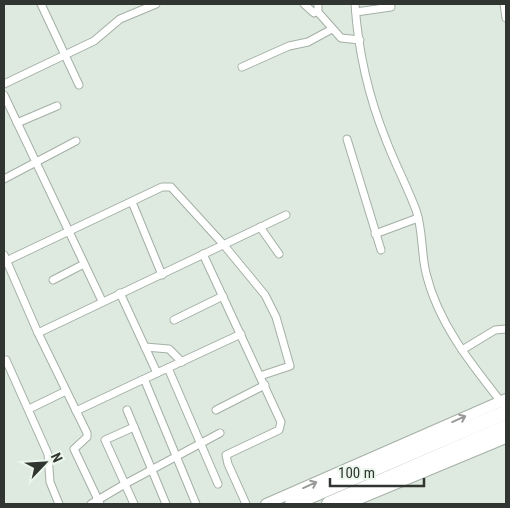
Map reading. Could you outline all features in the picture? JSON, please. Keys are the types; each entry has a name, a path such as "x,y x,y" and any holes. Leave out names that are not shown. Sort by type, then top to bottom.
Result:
{"highway":[{"path":"292,504 504,410"},
{"path":"329,504 504,410"}],"street":[{"path":"41,4 79,85"},
{"path":"4,84 94,41 120,20 156,4"},
{"path":"304,4 313,13 318,7 332,29 346,40 360,40"},
{"path":"266,504 504,410 450,332 432,293 421,251 418,218 376,112 360,40 355,4"},
{"path":"504,4 506,18"},
{"path":"356,12 391,7"},
{"path":"242,67 289,46 308,42 332,29"},
{"path":"4,95 102,301"},
{"path":"17,123 57,106"},
{"path":"347,140 381,250"},
{"path":"4,179 76,141"},
{"path":"99,502 74,450 88,435 38,333 5,259 162,187 170,187 223,244 272,305 290,366 260,376"},
{"path":"132,202 162,275"},
{"path":"38,333 286,215"},
{"path":"375,234 418,218"},
{"path":"260,227 279,254"},
{"path":"203,254 265,385 282,426 279,430 226,455 228,464 246,504"},
{"path":"53,280 84,264"},
{"path":"120,293 157,373"},
{"path":"174,320 223,296"},
{"path":"462,350 495,330 506,329"},
{"path":"76,411 241,334"},
{"path":"145,347 169,349 182,362"},
{"path":"6,360 48,454 50,482 59,504"},
{"path":"168,368 218,484"},
{"path":"142,380 149,387 196,504"},
{"path":"216,410 265,385"},
{"path":"29,409 66,391"},
{"path":"127,410 166,504"},
{"path":"134,427 105,440 134,504"},
{"path":"91,504 99,502 125,484 220,433"},
{"path":"347,504 506,438"}]}
